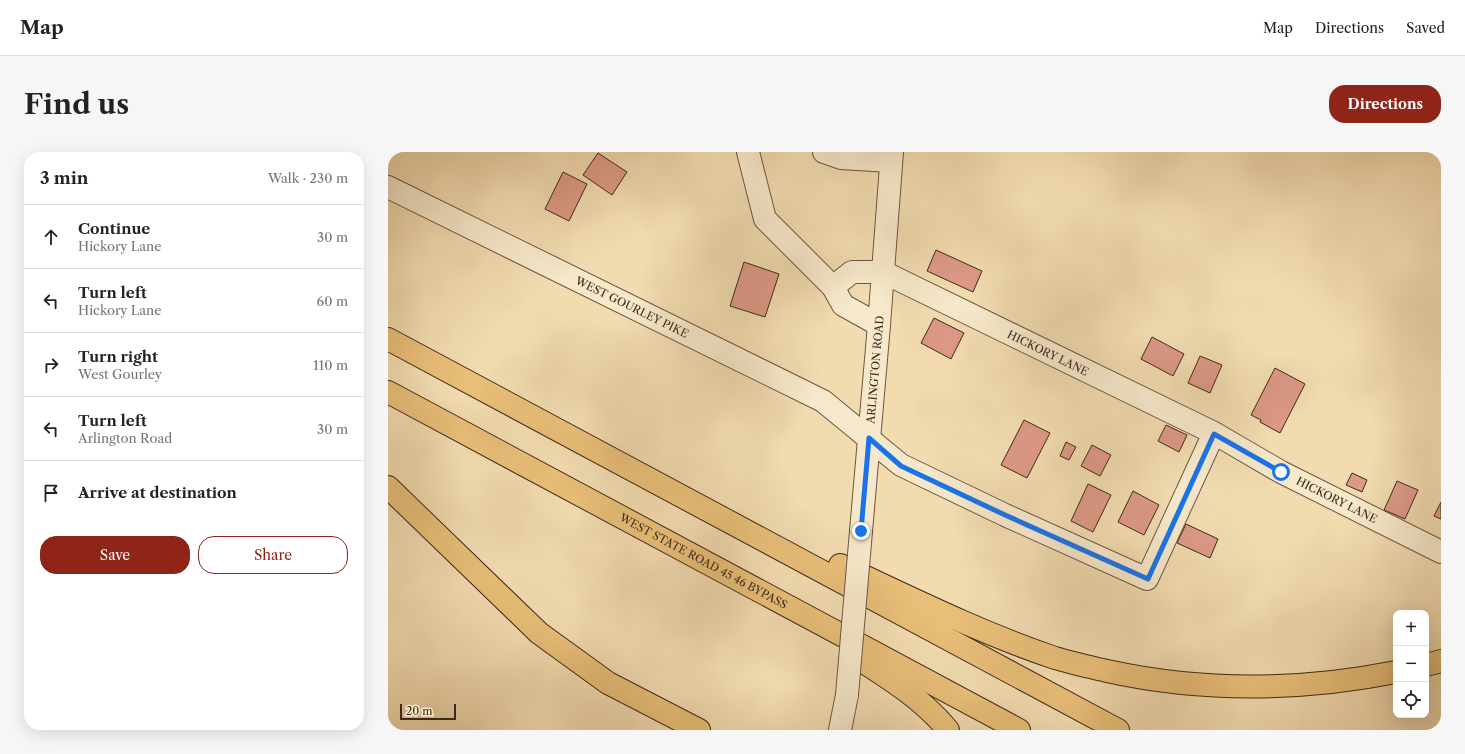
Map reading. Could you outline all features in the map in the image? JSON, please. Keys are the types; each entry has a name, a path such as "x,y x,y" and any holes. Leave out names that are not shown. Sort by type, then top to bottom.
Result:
{"highway":[{"path":"388,339 1118,730"},
{"name":"WEST STATE ROAD 45 46 BYPASS","path":"388,392 1019,730"},
{"path":"637,472 969,624 1055,658 1140,678 1186,684 1231,687 1271,687 1314,684 1358,680 1393,673"},
{"path":"388,487 539,633 608,683 699,730"},
{"path":"749,585 917,699 941,720 948,730"},
{"path":"1429,664 1441,661"}],"street":[{"path":"748,152 765,219 833,287 843,305 880,324"},
{"path":"824,152 841,158 892,156"},
{"name":"ARLINGTON ROAD","path":"840,730 847,695 880,324 892,156"},
{"name":"WEST GOURLEY PIKE","path":"388,187 823,401 901,466 1005,515 1148,579 1214,434"},
{"path":"833,287 852,272 883,272"},
{"name":"HICKORY LANE","path":"883,272 1214,434 1281,472 1441,552"}],"building":[{"path":"598,153 627,172 612,195 583,175"},
{"path":"563,172 587,184 569,221 545,209"},
{"path":"936,250 982,271 973,292 927,271"},
{"path":"744,262 779,274 765,317 730,306"},
{"path":"934,318 964,333 951,359 921,343"},
{"path":"1152,337 1184,354 1173,376 1141,359"},
{"path":"1200,356 1222,365 1210,393 1188,383"},
{"path":"1275,368 1305,384 1280,433 1260,422 1261,420 1251,415"},
{"path":"1024,420 1050,433 1027,478 1001,465"},
{"path":"1166,425 1187,435 1179,452 1158,441"},
{"path":"1066,442 1076,447 1069,460 1060,456"},
{"path":"1092,445 1111,455 1100,476 1081,466"},
{"path":"1352,473 1367,480 1362,492 1346,485"},
{"path":"1397,481 1418,490 1405,519 1384,510"},
{"path":"1088,484 1111,495 1093,532 1071,521"},
{"path":"1133,491 1159,505 1144,535 1118,522"},
{"path":"1441,502 1441,519 1434,516"},
{"path":"1186,524 1218,539 1210,558 1177,543"}],"route":[{"path":"861,531 869,438 901,466 1005,515 1148,579 1214,434 1281,472"}]}
